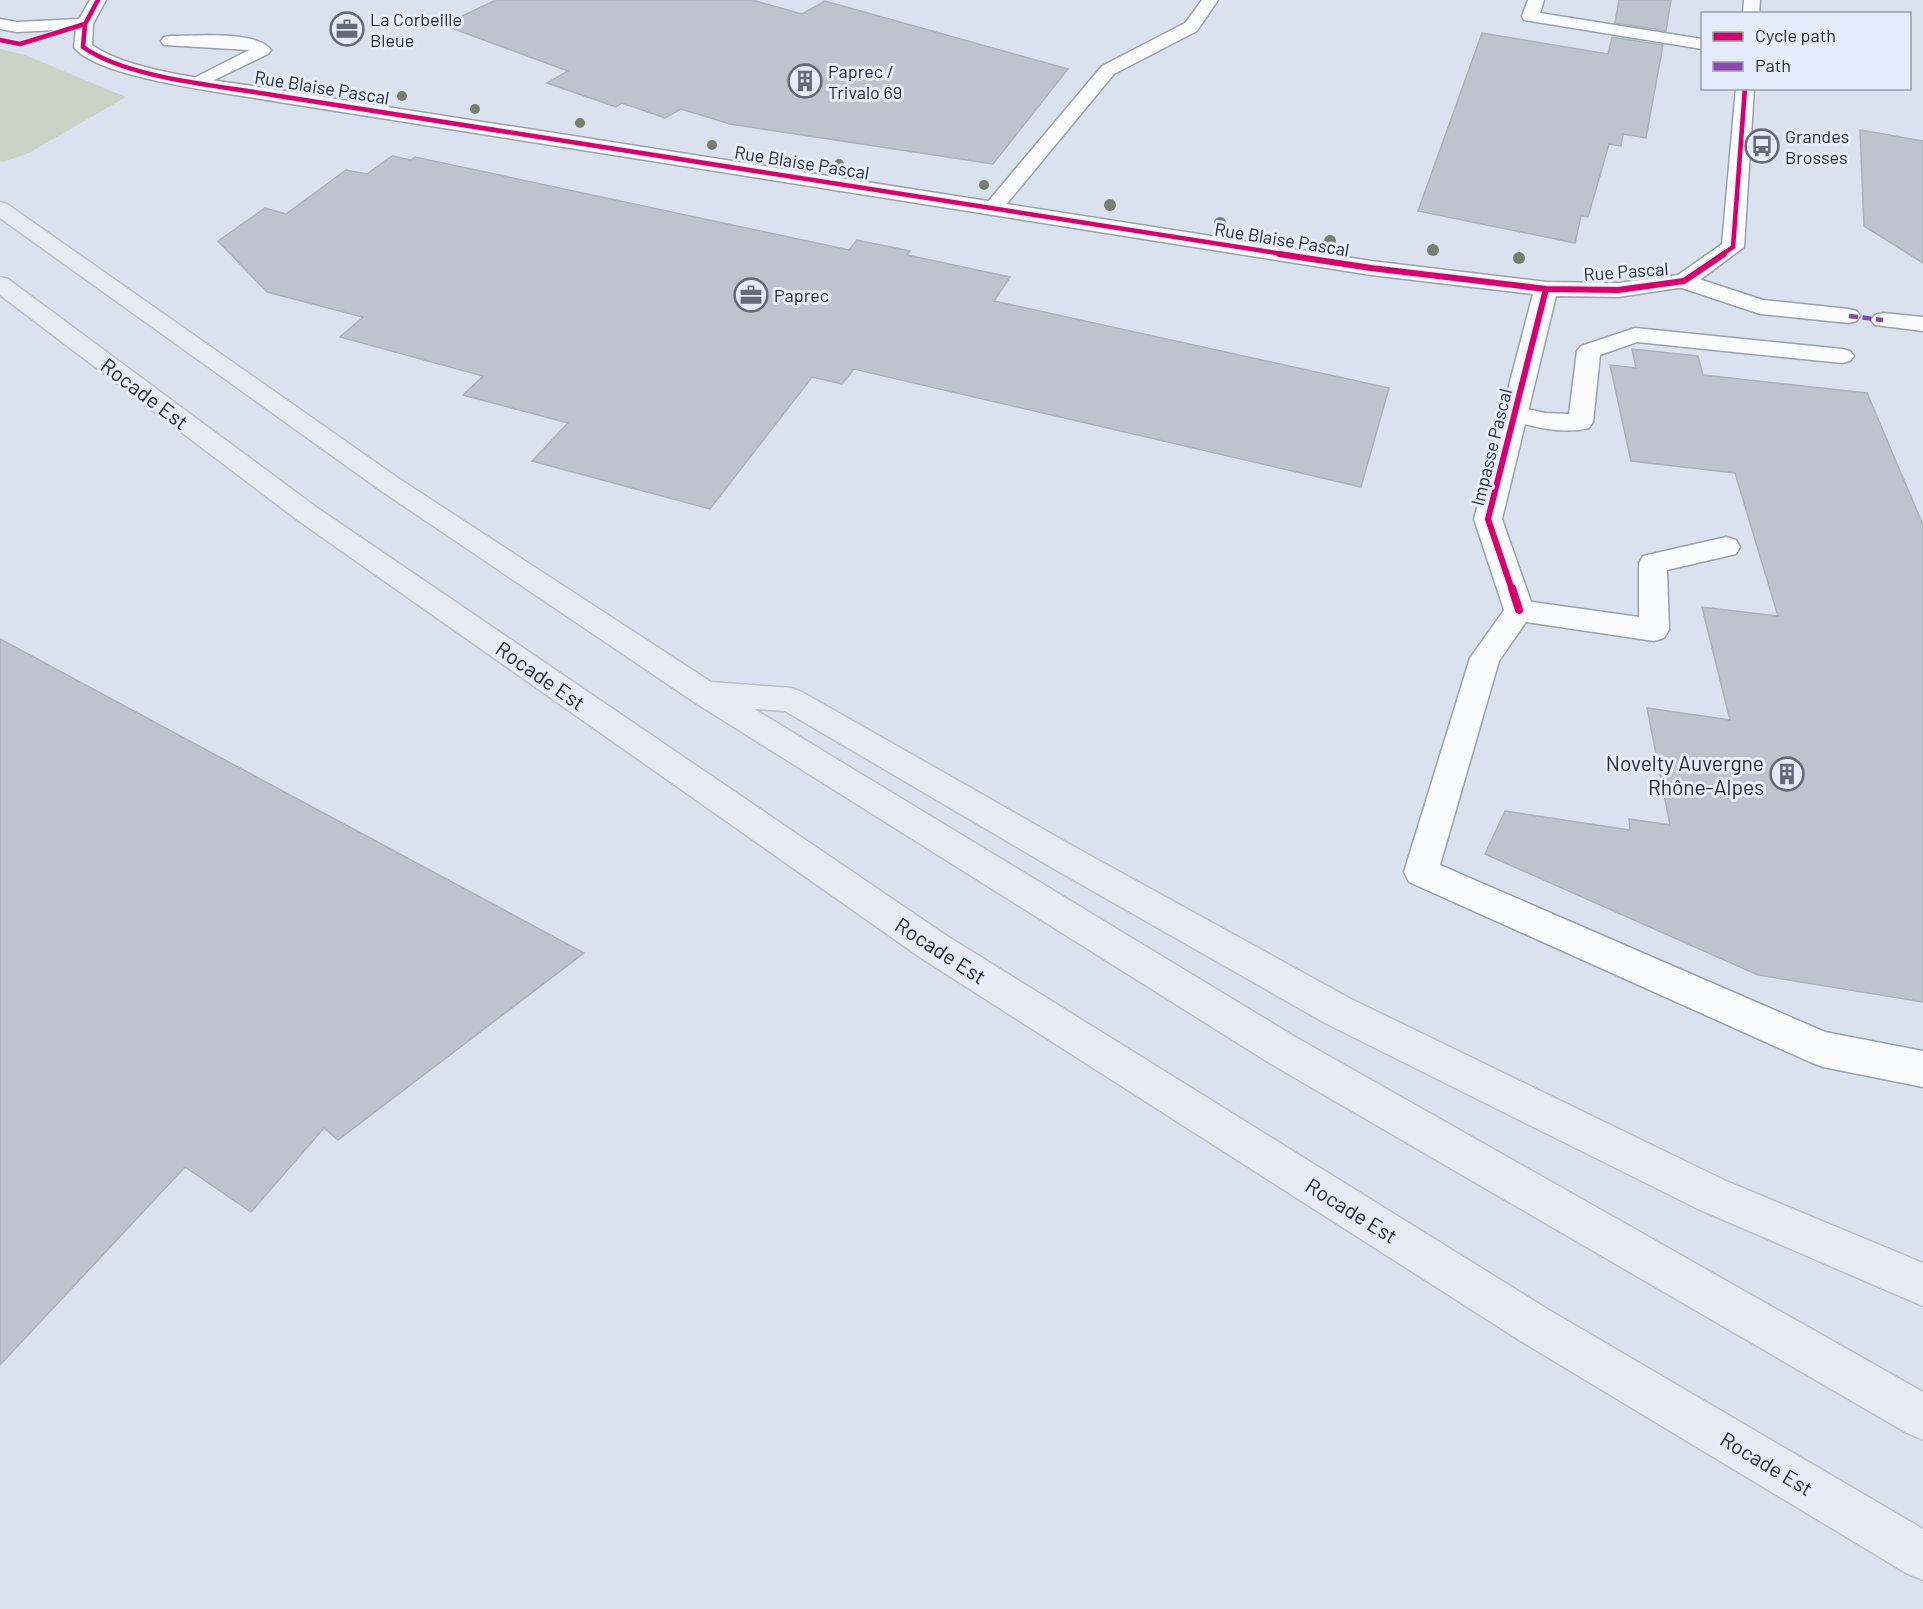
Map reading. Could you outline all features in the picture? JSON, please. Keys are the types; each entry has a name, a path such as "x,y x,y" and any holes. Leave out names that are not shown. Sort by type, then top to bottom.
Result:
{"highway":[{"path":"0,208 389,484 705,694 1284,1051 1923,1417"},
{"name":"Rocade Est","path":"0,284 306,513 934,947 1534,1325 1923,1556"},
{"path":"705,694 791,700 1068,860 1338,1011 1712,1195 1923,1286"}],"street":[{"path":"0,24 17,27 85,24 98,0"},
{"path":"993,208 1108,70 1191,27 1210,0"},
{"path":"1536,0 1530,16 1701,44"},
{"path":"1647,35 1651,15"},
{"name":"Rue Blaise Pascal","path":"85,24 83,47 100,59 142,72 1371,268 1546,289"},
{"path":"170,41 249,43 262,50 200,82"},
{"name":"Rue Pascal","path":"1546,289 1618,290 1684,281 1732,247 1745,90"},
{"path":"1684,281 1760,307 1849,316"},
{"name":"Impasse Pascal","path":"1519,610 1488,519 1546,289"},
{"path":"1883,320 1923,324"},
{"path":"1514,414 1545,421 1580,422 1589,351 1635,335 1842,356"},
{"path":"1726,547 1653,563 1654,630 1519,610 1485,658 1421,872 1823,1049 1923,1069"}],"shaded area":[{"path":"0,49 25,55 126,97 29,153 0,161"}],"building":[{"name":"Paprec / Trivalo 69","path":"496,0 752,0 802,14 825,1 1068,69 993,164 730,124 681,109 665,118 622,103 616,107 547,83 568,71 443,25"},
{"path":"1619,0 1671,0 1666,31 1615,23"},
{"path":"1482,33 1608,54 1612,37 1663,45 1646,138 1623,134 1621,146 1609,144 1588,217 1581,216 1575,243 1418,211"},
{"path":"1860,130 1923,141 1923,263 1864,226"},
{"path":"392,156 411,160 415,157 849,250 857,240 910,251 907,255 1010,277 994,301 1389,388 1361,487 854,369 842,384 812,377 710,509 532,461 568,423 463,395 483,376 340,337 363,317 267,292 218,241 265,208 286,214 346,170 367,174"},
{"name":"Novelty Auvergne Rhône-Alpes","path":"1632,349 1698,356 1703,375 1867,393 1923,525 1923,1002 1758,975 1485,854 1505,811 1630,830 1629,819 1670,825 1647,708 1730,720 1702,607 1778,616 1735,473 1631,461 1610,365 1636,368"},
{"path":"0,639 584,953 338,1140 324,1128 251,1212 185,1167 0,1365"}],"marked path":[{"path":"1849,316 1883,320"}],"cycle path":[{"path":"98,0 85,24 83,47 100,59 142,72 279,96 1371,268 1546,289 1618,290 1684,281 1733,247 1745,90"},
{"path":"0,40 20,44 85,24"},
{"path":"1519,610 1488,519 1546,289"}],"place":[{"name":"La Corbeille Bleue","path":"347,29"},
{"name":"Paprec / Trivalo 69","path":"805,81"},
{"name":"Grandes Brosses","path":"1762,146"},
{"name":"Paprec","path":"751,295"},
{"name":"Novelty Auvergne Rhône-Alpes","path":"1787,774"}]}
